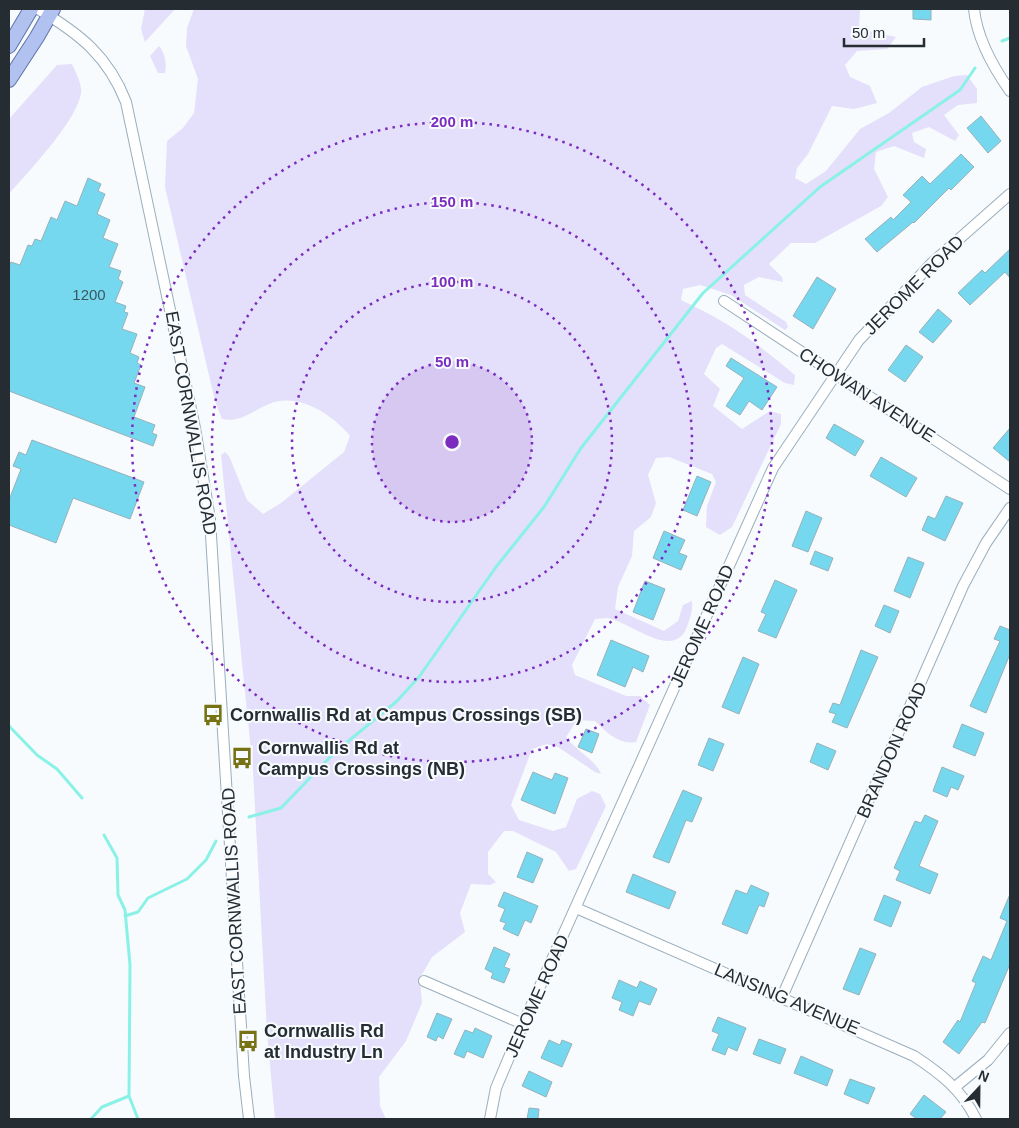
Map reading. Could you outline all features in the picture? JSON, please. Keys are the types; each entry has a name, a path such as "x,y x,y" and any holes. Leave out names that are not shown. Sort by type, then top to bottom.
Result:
{"main road":[{"path":"9,46 31,9"},
{"path":"9,80 47,11"}],"street":[{"path":"974,9 980,35 993,65 1010,91"},
{"name":"EAST CORNWALLIS ROAD","path":"47,11 68,26 94,49 114,74 126,102 195,428 210,519 218,623 244,1076 249,1119"},
{"name":"JEROME ROAD","path":"490,1119 496,1088 523,1024 763,487 784,450 834,374 859,340 933,262 1010,194"},
{"name":"CHOWAN AVENUE","path":"724,301 1010,489"},
{"name":"BRANDON ROAD","path":"782,997 963,586 986,543 1010,508"},
{"name":"LANSING AVENUE","path":"576,908 914,1056 955,1087 976,1119"},
{"path":"424,981 523,1024"},
{"path":"955,1087 988,1060 1010,1033"}],"shaded area":[{"path":"145,9 175,9 145,42 141,29"},
{"path":"194,9 860,9 859,29 896,37 887,49 857,51 845,65 850,77 870,86 877,103 854,109 832,106 808,154 797,168 795,178 806,184 826,171 860,129 889,113 922,87 954,76 967,75 977,89 977,103 958,105 944,115 959,135 955,141 929,127 912,133 914,142 926,149 924,158 894,146 876,152 874,169 888,197 881,206 815,243 791,243 769,264 782,277 783,282 759,277 744,285 745,295 786,322 788,327 785,330 731,295 700,285 683,289 681,300 741,333 795,375 794,385 785,383 722,344 716,348 704,374 720,389 713,406 742,429 770,411 781,414 781,424 732,527 720,535 706,527 707,506 716,482 712,474 669,457 656,458 648,475 656,503 651,517 634,531 632,556 618,587 615,609 664,631 678,621 683,605 692,601 692,611 687,627 680,637 672,641 650,636 616,620 607,618 595,619 572,665 575,675 626,696 640,696 650,705 636,742 618,740 595,721 577,720 566,737 599,769 601,774 558,747 547,744 532,749 511,805 519,820 553,831 566,827 577,799 592,791 600,794 606,806 576,869 569,871 556,852 513,831 504,831 488,852 488,874 496,882 490,885 471,884 460,913 465,932 432,957 420,978 422,1003 406,1041 379,1077 380,1106 386,1119 275,1119 267,1032 253,771 221,455 225,452 229,456 247,500 263,514 281,503 344,452 350,436 334,420 314,407 303,403 280,401 269,404 246,416 228,420 222,419 215,401 165,187 167,141 183,128 194,113 198,79 186,46 187,28"},
{"path":"159,46 165,59 165,73 158,73 150,56"},
{"path":"72,64 81,86 78,104 51,146 9,194 9,119 57,65"}],"building":[{"path":"913,9 931,9 931,20 913,19"},
{"path":"981,116 1001,141 988,153 967,128"},
{"path":"961,154 974,167 951,190 949,188 914,223 877,252 865,239 891,217 893,220 911,202 903,195 922,176 930,184"},
{"path":"88,178 101,184 98,191 105,194 97,214 110,220 103,238 118,244 109,267 121,271 118,279 123,282 115,302 126,306 124,312 128,313 122,329 137,334 130,353 139,357 137,363 141,365 134,383 145,387 134,417 155,425 152,433 157,435 153,446 9,391 9,268 11,262 20,265 28,245 32,246 35,239 41,241 51,217 57,220 65,201 77,206"},
{"path":"1010,249 1010,278 1005,272 970,305 958,293 982,270 985,273"},
{"path":"817,277 836,289 813,329 793,316"},
{"path":"938,309 952,321 933,343 919,332"},
{"path":"906,345 923,357 905,382 888,370"},
{"path":"731,358 777,387 762,410 749,401 740,415 726,406 744,378 726,366"},
{"path":"834,424 864,441 855,456 826,438"},
{"path":"1010,428 1010,462 993,448"},
{"path":"32,440 144,482 130,519 73,498 56,543 9,525 9,500 21,469 13,466 19,452 26,455"},
{"path":"881,457 917,478 906,497 870,476"},
{"path":"697,476 711,482 697,516 683,510"},
{"path":"946,496 963,503 945,541 922,530 928,516 935,519"},
{"path":"806,511 822,518 808,552 792,546"},
{"path":"664,531 685,540 679,553 687,556 681,570 653,558"},
{"path":"815,551 833,558 828,571 810,564"},
{"path":"908,557 924,563 910,598 894,591"},
{"path":"775,580 797,590 776,638 758,631 766,614 761,612"},
{"path":"645,581 665,589 653,620 633,612"},
{"path":"884,605 899,611 890,633 875,626"},
{"path":"1000,626 1010,630 1010,654 986,713 970,706 1000,641 994,639"},
{"path":"611,640 649,656 643,672 633,667 625,687 597,675"},
{"path":"861,650 878,657 847,728 832,722 836,714 829,712 833,703 840,705"},
{"path":"743,657 759,664 739,714 722,707"},
{"path":"962,724 984,733 975,756 953,747"},
{"path":"586,729 599,734 592,753 578,747"},
{"path":"709,738 724,744 713,771 698,765"},
{"path":"817,743 836,751 828,770 810,762"},
{"path":"942,767 964,776 958,790 951,787 947,797 933,791"},
{"path":"533,772 552,780 555,773 568,778 555,814 521,800"},
{"path":"683,790 702,798 692,822 686,820 669,863 653,857"},
{"path":"925,815 938,821 919,866 938,874 930,894 896,880 900,871 894,868 915,821 921,823"},
{"path":"527,852 543,859 533,883 517,877"},
{"path":"633,874 676,892 669,909 626,892"},
{"path":"751,885 769,893 764,907 759,905 747,934 722,924 736,890 747,894"},
{"path":"504,892 538,906 531,923 525,920 518,936 503,929 506,923 500,921 505,909 498,906"},
{"path":"1010,894 1010,964 985,1023 982,1022 959,1054 943,1042 958,1020 960,1022 976,983 972,981 983,956 991,960 1007,921 1000,918"},
{"path":"884,895 901,902 891,927 874,920"},
{"path":"494,947 510,954 504,967 510,969 504,983 491,978 493,973 485,969"},
{"path":"860,948 876,954 859,995 843,989"},
{"path":"619,980 637,988 640,981 657,989 650,1005 639,1001 633,1016 619,1010 622,1002 612,998"},
{"path":"437,1013 452,1019 443,1039 438,1036 436,1041 427,1037"},
{"path":"718,1017 746,1028 737,1051 728,1047 725,1055 712,1050 719,1034 712,1031"},
{"path":"475,1028 492,1036 483,1058 467,1051 464,1058 454,1054 465,1030 473,1033"},
{"path":"759,1039 786,1049 780,1064 753,1054"},
{"path":"549,1040 560,1045 562,1040 572,1044 562,1067 541,1058"},
{"path":"801,1056 833,1070 827,1086 794,1073"},
{"path":"529,1071 552,1082 546,1097 522,1086"},
{"path":"850,1079 875,1088 868,1104 844,1094"},
{"path":"924,1095 946,1112 940,1119 917,1119 910,1114"},
{"path":"529,1108 539,1109 538,1119 527,1119"}],"waterway":[{"path":"1002,41 1010,38"},
{"path":"249,817 281,808 334,753 397,701 419,677 496,567 544,507 581,448 703,293 820,187 960,90 975,68"},
{"path":"9,726 37,755 57,769 82,798"},
{"path":"104,835 117,858 118,895 125,910 130,965 129,1096 138,1119"},
{"path":"125,916 138,912 148,898 187,879 206,860 216,841"},
{"path":"91,1119 102,1107 129,1096"}],"place":[{"name":"Cornwallis Rd at Campus Crossings (SB)","path":"213,715"},
{"name":"Cornwallis Rd at Campus Crossings (NB)","path":"242,758"},
{"name":"Cornwallis Rd at Industry Ln","path":"248,1041"}]}
